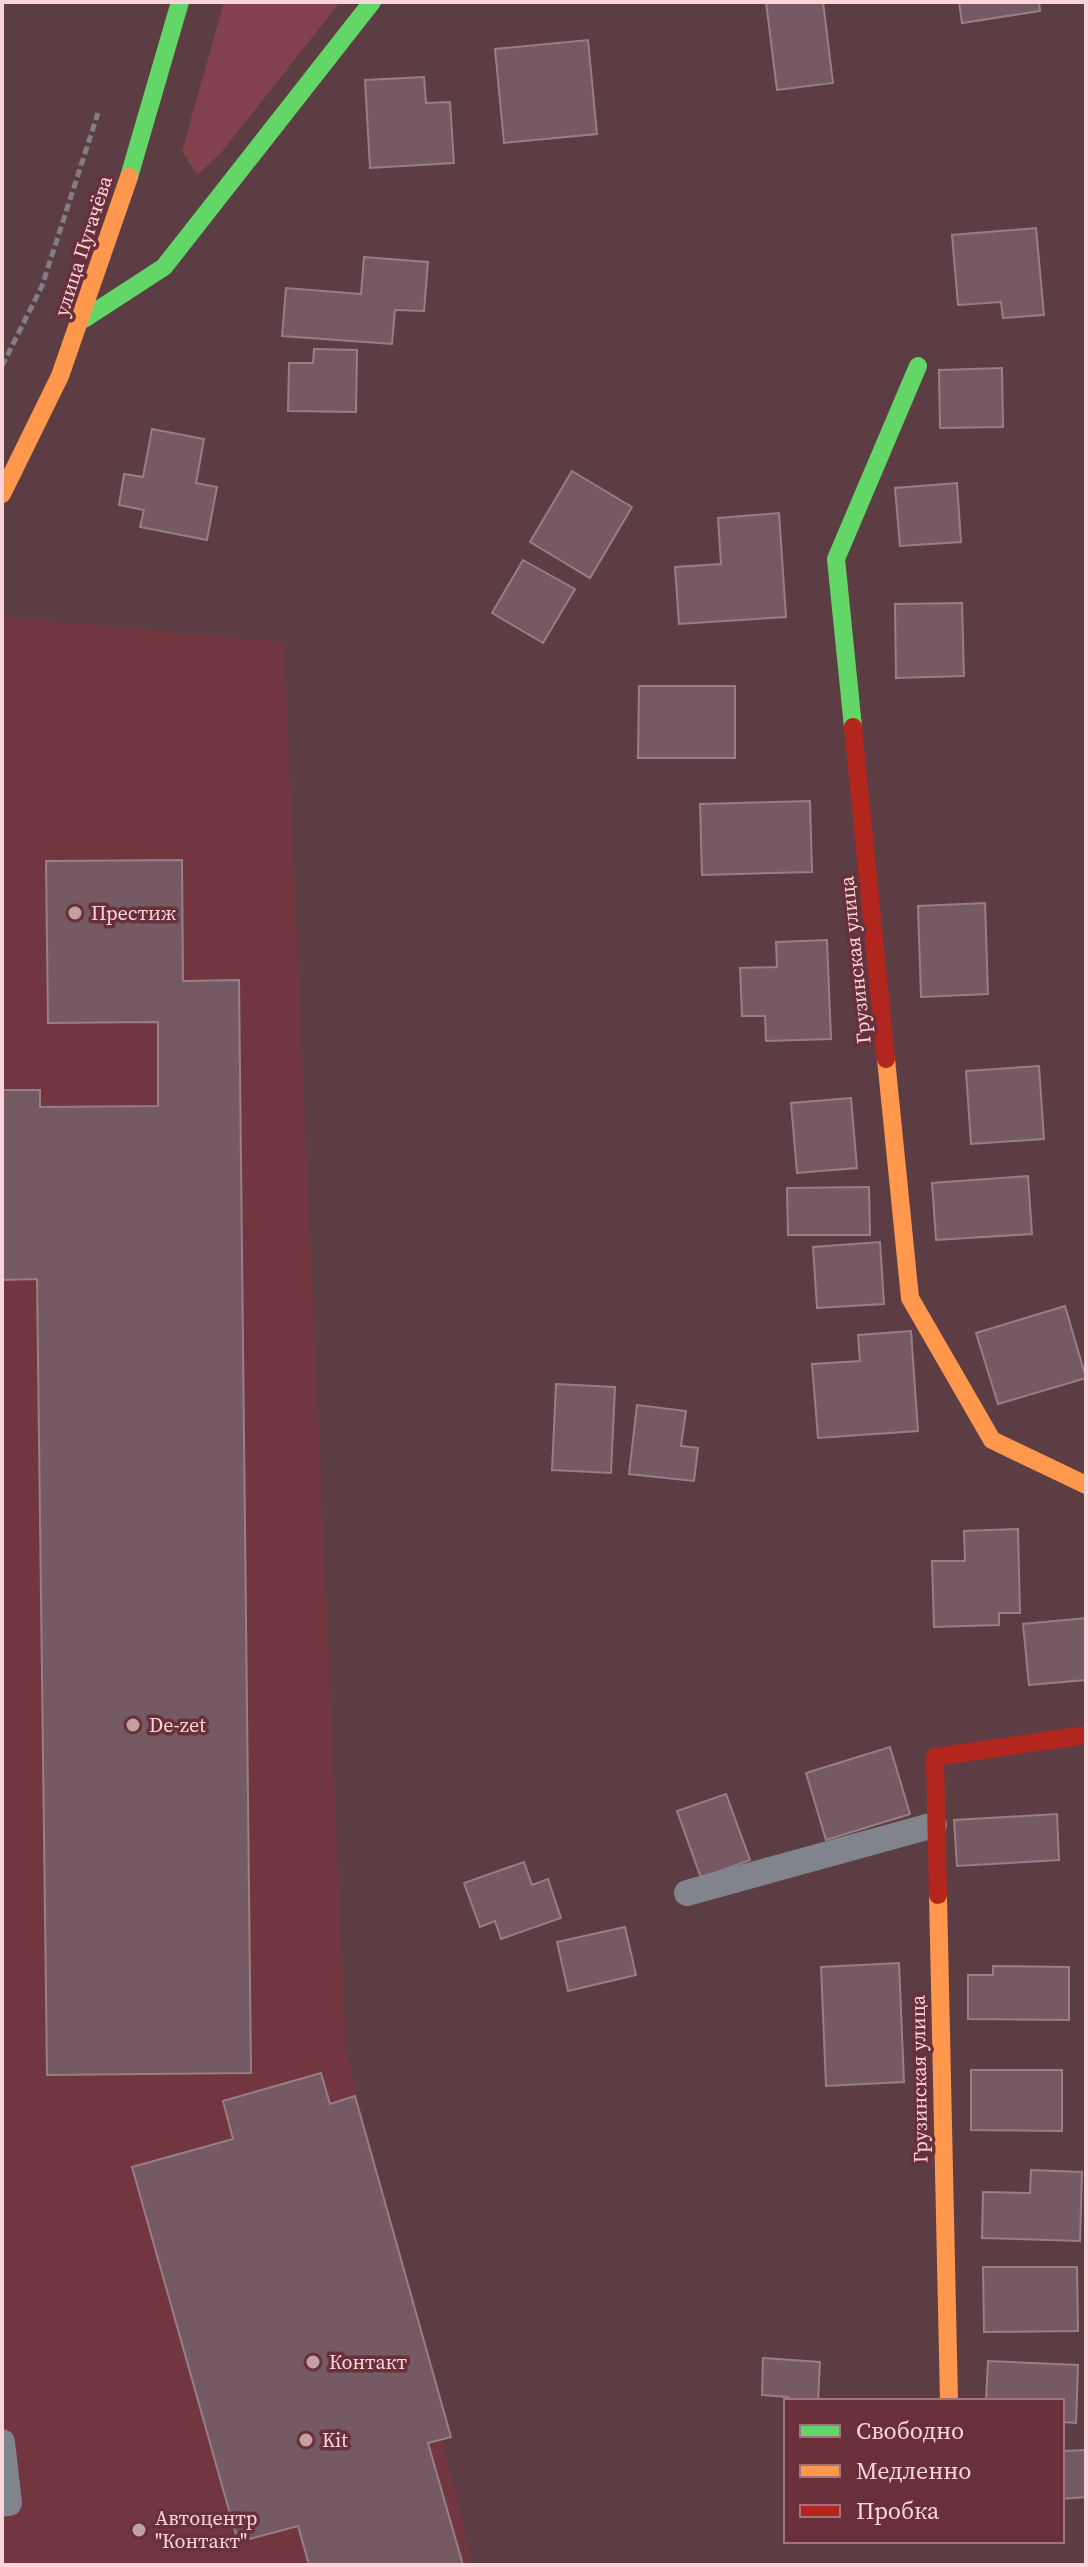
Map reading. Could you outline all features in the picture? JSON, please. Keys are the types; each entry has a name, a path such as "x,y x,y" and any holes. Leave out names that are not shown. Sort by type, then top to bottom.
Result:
{"street":[{"name":"улица Пугачёва","path":"2,494 25,453 84,319 180,2"},
{"path":"84,319 164,267 372,2"},
{"name":"Грузинская улица","path":"918,366 836,559 910,1298 992,1440 1086,1485"},
{"name":"Грузинская улица","path":"949,2399 934,1825 935,1757 1086,1735"}],"lane":[{"path":"687,1893 934,1825"},
{"path":"2,2442 9,2503 2,2504"}],"path":[{"path":"2,366 42,286 100,105"}],"shaded area":[{"path":"224,2 340,2 221,153 197,175 182,151"},
{"path":"2,617 284,642 346,2050 473,2565 2,2565"}],"building":[{"path":"766,2 823,2 833,83 777,90"},
{"path":"959,2 1039,2 1040,11 962,23"},
{"path":"588,40 597,134 504,143 495,49"},
{"path":"424,77 426,103 450,102 454,163 370,168 365,80"},
{"path":"1036,228 1044,315 1003,318 1001,302 958,305 952,235"},
{"path":"364,257 428,262 424,311 395,310 392,344 282,336 286,288 361,294"},
{"path":"314,349 357,350 356,412 288,411 289,363 313,363"},
{"path":"1002,368 1003,427 940,428 939,370"},
{"path":"152,429 204,439 196,483 217,487 207,540 140,527 144,510 119,505 124,474 143,477"},
{"path":"572,471 632,507 590,578 530,542"},
{"path":"957,483 961,542 900,546 895,488"},
{"path":"779,513 786,617 679,624 675,567 721,564 718,518"},
{"path":"523,560 575,589 543,643 492,613"},
{"path":"962,603 964,676 896,678 895,604"},
{"path":"639,686 735,686 735,758 638,758"},
{"path":"810,801 812,872 702,875 700,804"},
{"path":"182,860 183,981 239,980 251,2073 47,2075 37,1279 2,1280 2,1090 40,1090 40,1107 158,1106 158,1022 48,1023 46,861"},
{"path":"985,903 988,994 921,997 918,906"},
{"path":"827,940 831,1039 766,1041 765,1016 742,1016 740,968 777,967 776,942"},
{"path":"1039,1066 1044,1139 971,1144 966,1071"},
{"path":"851,1098 857,1168 797,1173 791,1103"},
{"path":"1028,1176 1032,1234 936,1240 932,1183"},
{"path":"869,1187 870,1235 788,1235 787,1188"},
{"path":"880,1242 884,1304 817,1308 813,1247"},
{"path":"1065,1306 1086,1378 998,1404 976,1333"},
{"path":"911,1331 918,1431 818,1438 812,1364 860,1361 858,1335"},
{"path":"556,1384 615,1387 611,1473 552,1470"},
{"path":"637,1405 686,1411 681,1446 698,1448 694,1481 629,1474"},
{"path":"1018,1529 1020,1613 999,1613 999,1625 934,1627 932,1561 965,1561 964,1531"},
{"path":"1086,1618 1086,1680 1029,1685 1023,1624"},
{"path":"890,1747 910,1814 826,1840 806,1773"},
{"path":"726,1794 750,1860 701,1878 677,1811"},
{"path":"1057,1814 1059,1860 957,1866 954,1820"},
{"path":"524,1862 532,1885 548,1879 561,1918 501,1939 495,1921 480,1927 464,1883"},
{"path":"625,1927 636,1975 568,1991 557,1942"},
{"path":"899,1963 904,2082 826,2086 821,1967"},
{"path":"993,1966 1069,1967 1069,2020 968,2019 968,1975 993,1975"},
{"path":"971,2070 1062,2070 1062,2131 971,2130"},
{"path":"321,2073 330,2104 355,2096 451,2437 428,2443 463,2565 309,2565 298,2526 238,2542 132,2167 233,2139 223,2101"},
{"path":"1031,2170 1082,2172 1080,2241 982,2238 983,2192 1030,2193"},
{"path":"983,2267 1077,2267 1078,2331 984,2332"},
{"path":"763,2358 820,2362 818,2399 762,2395"},
{"path":"988,2361 1078,2365 1076,2423 1064,2422 1064,2399 986,2399"},
{"path":"1086,2450 1086,2497 1064,2499 1064,2451"}],"traffic: fast":[{"path":"129,177 180,2"},
{"path":"84,319 164,267 372,2"},
{"path":"853,727 836,559 918,366"}],"traffic: slow":[{"path":"2,494 60,376 129,177"},
{"path":"886,1059 910,1298 992,1440 1086,1485"},
{"path":"938,1895 949,2399"}],"traffic: jam":[{"path":"853,727 886,1059"},
{"path":"938,1895 935,1757 1086,1735"}],"place":[{"name":"Престиж","path":"75,913"},
{"name":"De-zet","path":"133,1725"},
{"name":"Контакт","path":"313,2362"},
{"name":"Kit","path":"306,2440"},
{"name":"Автоцентр \"Контакт\"","path":"139,2530"}]}
